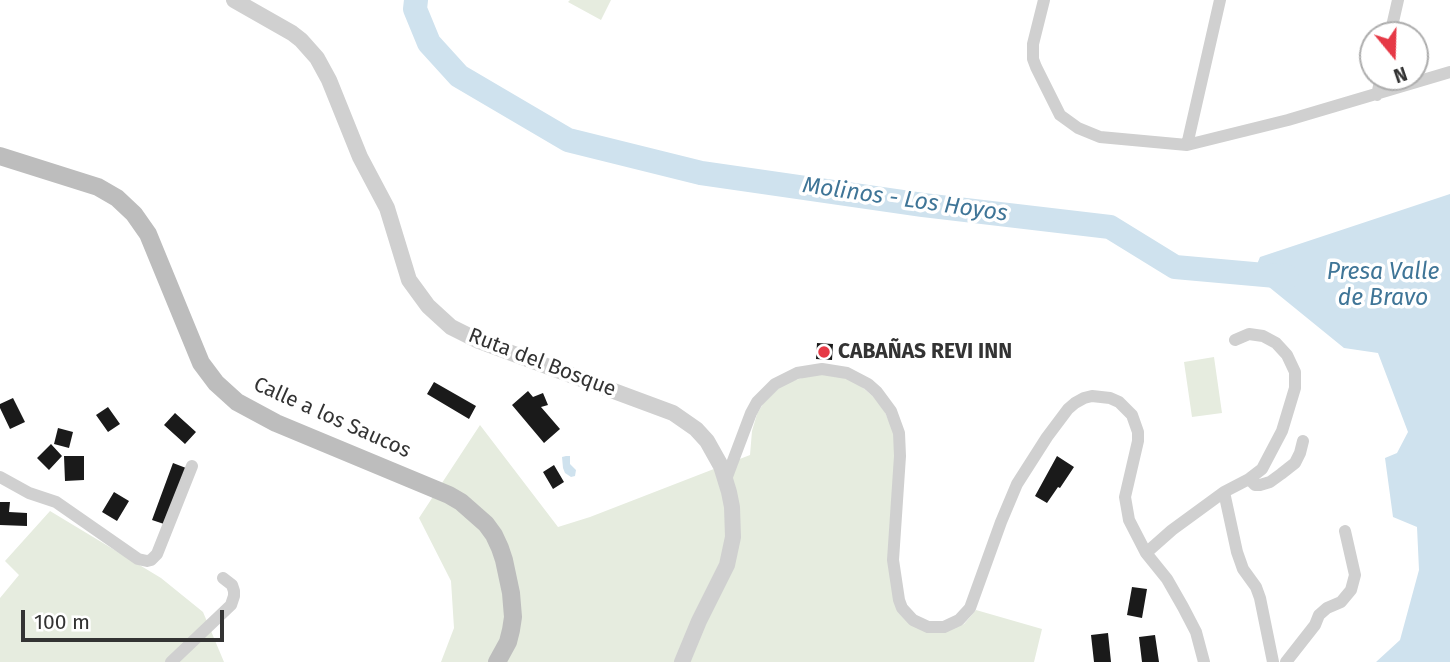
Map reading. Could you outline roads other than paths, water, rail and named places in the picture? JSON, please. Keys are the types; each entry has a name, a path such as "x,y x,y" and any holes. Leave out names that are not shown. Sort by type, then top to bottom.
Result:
{"main road":[{"name":"Calle a los Saucos","path":"0,156 97,187 117,198 134,214 148,234 201,363 231,397 276,423 449,495 486,524 500,548 511,593 513,617 508,642 497,662"}],"street":[{"name":"Ruta del Bosque","path":"234,0 292,33 309,48 324,69 360,157 387,208 409,280 428,306 451,327 479,341 660,407 685,421 707,441 721,466 732,507 731,551 682,662"},
{"path":"1044,0 1033,44 1033,60 1060,115 1077,128 1100,136 1187,145 1288,120 1450,72"},
{"path":"1187,145 1220,0"},
{"path":"1393,21 1398,0"},
{"path":"1377,95 1378,91"},
{"path":"1146,553 1172,530 1224,492 1249,480 1262,469 1282,431 1295,388 1295,372 1287,355 1276,343 1263,336 1249,334 1235,340"},
{"path":"725,483 751,413 757,402 775,384 797,373 822,369 847,373 868,384 885,401 899,433 893,560 899,600 902,608 913,620 928,627 944,627 959,620 970,608 1017,484 1068,409 1084,398 1101,396 1119,402 1136,423 1138,441 1125,496 1129,520 1146,553 1167,579 1183,607 1196,632 1205,662"},
{"path":"1249,480 1255,485 1270,482 1295,463 1303,441"},
{"path":"0,477 29,493 56,502 141,561 147,561 156,554 192,466"},
{"path":"1224,492 1237,552 1243,569 1256,587 1260,598 1273,662"},
{"path":"1286,662 1315,625 1322,611 1341,602 1351,590 1355,575 1345,531"},
{"path":"172,662 232,605 232,585 223,578"}],"water":[{"name":"Presa Valle de Bravo","path":"1450,194 1450,662 1376,662 1400,640 1419,570 1417,527 1393,517 1385,458 1397,453 1408,432 1378,353 1344,348 1253,274 1260,257"},
{"path":"570,456 570,464 576,470 575,476 571,477 565,473 562,457"}],"waterway":[{"name":"Molinos - Los Hoyos","path":"416,0 415,9 429,43 459,76 568,140 701,173 923,205 1110,227 1175,267 1287,277"}],"place":[{"name":"CABAÑAS REVI INN","path":"824,352"}]}
